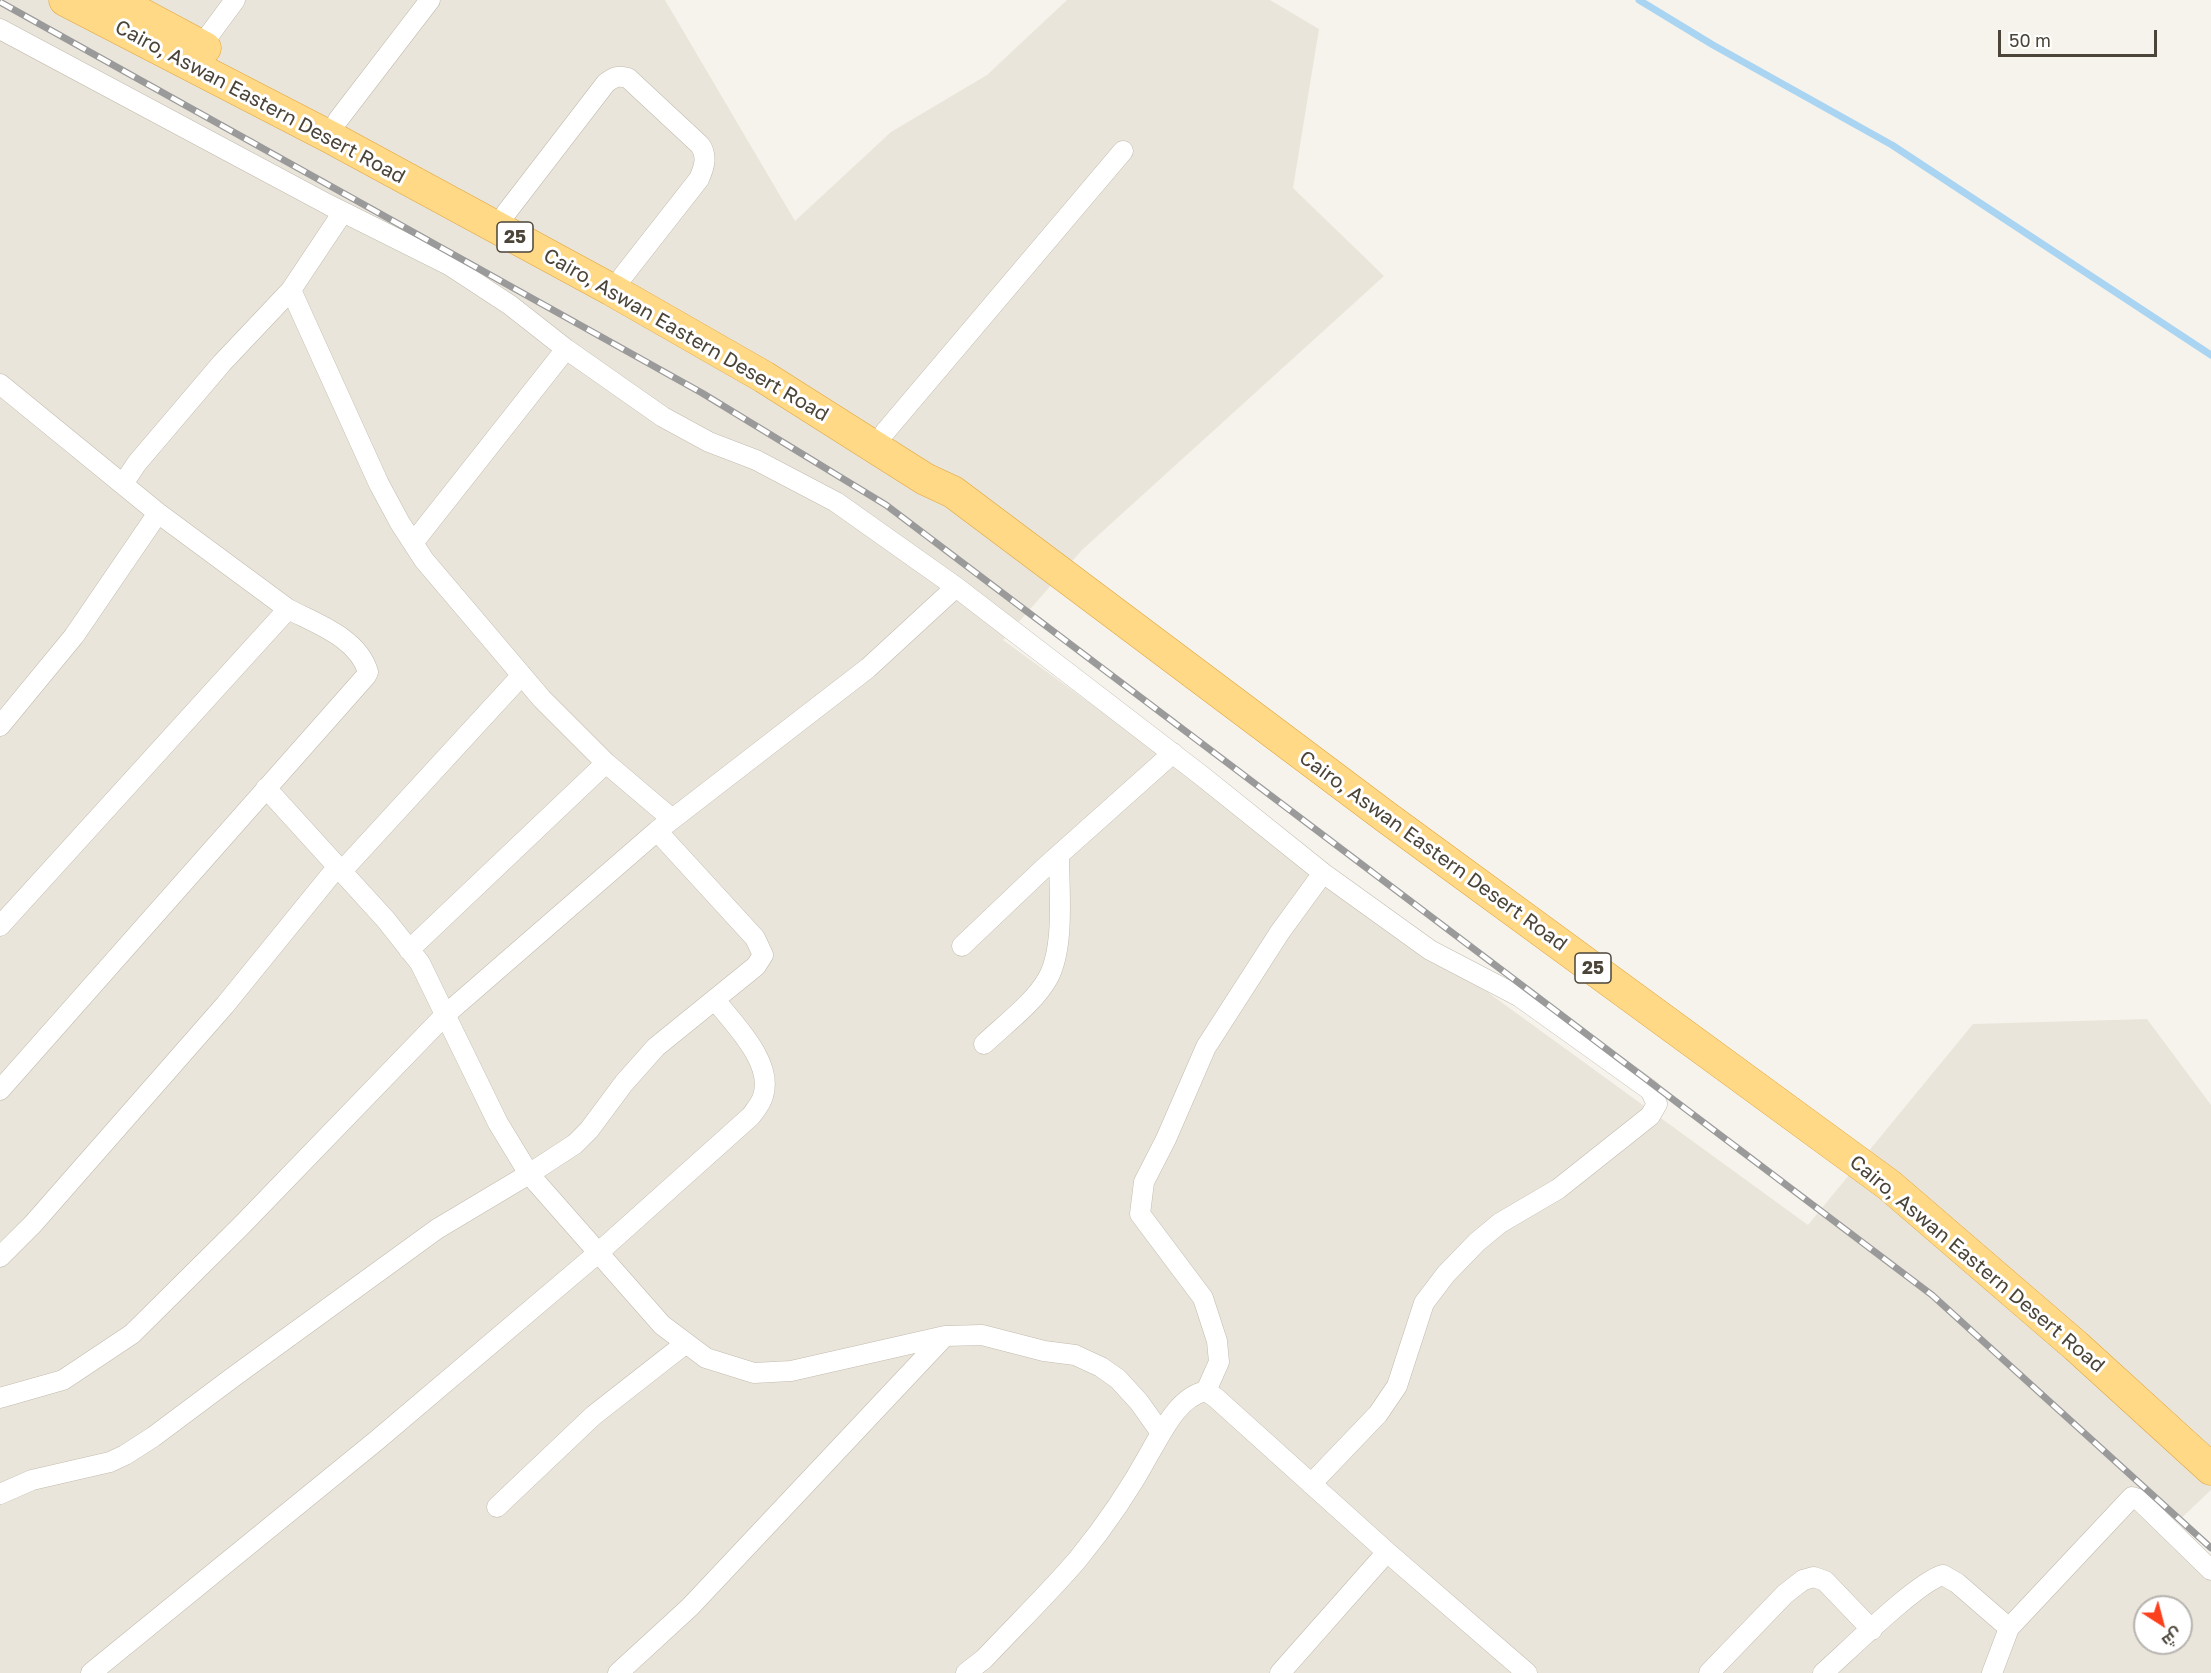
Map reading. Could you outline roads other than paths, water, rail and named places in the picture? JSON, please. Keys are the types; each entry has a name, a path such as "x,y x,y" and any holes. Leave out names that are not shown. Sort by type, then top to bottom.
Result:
{"highway":[{"name":"Cairo, Aswan Eastern Desert Road","path":"65,0 330,136 612,290 764,377 925,479 953,492 1386,817 1889,1185 2076,1346 2211,1469"},
{"name":"Cairo, Aswan Eastern Desert Road","path":"127,3 201,46 623,276 927,459 945,478 953,492"}],"street":[{"path":"201,46 236,0"},
{"path":"338,120 430,0"},
{"path":"0,29 343,212 449,265 510,304 566,349 663,417 709,442 756,460 836,502 956,587 1173,753 1323,873 1430,950 1520,997 1650,1090 1657,1107 1650,1116 1558,1189 1500,1223 1477,1242 1446,1274 1424,1303 1397,1386 1378,1414 1311,1484"},
{"path":"506,213 606,83 621,76 628,78 704,150 705,159 699,179 623,276"},
{"path":"885,432 1123,151"},
{"path":"123,484 222,363 291,290 343,212"},
{"path":"0,1494 32,1480 110,1462 125,1455 153,1437 437,1229 575,1144 656,1047 756,966 763,955 755,938 664,825 542,699 423,560 379,484 291,290"},
{"path":"412,543 566,349"},
{"path":"0,384 158,513 288,609 349,643 362,657 368,672 362,682 0,1090"},
{"path":"0,726 74,636 158,513"},
{"path":"0,1398 63,1380 132,1334 241,1226 445,1015 664,825 868,668 956,587"},
{"path":"0,926 288,609"},
{"path":"0,1257 33,1224 225,1005 340,868 522,675"},
{"path":"962,946 1173,753"},
{"path":"409,950 606,763"},
{"path":"266,788 340,868 420,963 498,1123 529,1174 662,1325 706,1358 754,1373 791,1371 945,1336 982,1335 1044,1352 1075,1355 1101,1367 1118,1379 1140,1402 1161,1433"},
{"path":"984,1044 1034,996 1048,979 1058,945 1059,855"},
{"path":"1206,1391 1219,1362 1217,1341 1203,1298 1140,1214 1144,1182 1166,1139 1206,1047 1280,932 1323,873"},
{"path":"91,1673 376,1441 598,1253 739,1129 751,1116 764,1095 765,1081 761,1063 749,1042 715,1000"},
{"path":"618,1673 690,1607 945,1336"},
{"path":"497,1507 594,1415 686,1342"},
{"path":"966,1673 984,1659 1078,1558 1132,1484 1161,1433 1188,1398 1206,1391 1527,1673"},
{"path":"1992,1673 2009,1629 2129,1499 2135,1497 2211,1570"},
{"path":"1280,1673 1387,1552"},
{"path":"1823,1673 1929,1581 1943,1575 1957,1583 2009,1629"},
{"path":"1709,1673 1785,1594 1803,1580 1814,1577 1825,1581 1872,1630"}],"waterway":[{"path":"1639,0 1713,45 1892,145 2211,355"}],"railway":[{"path":"0,2 702,393 886,505 1932,1295 2211,1548"}]}
